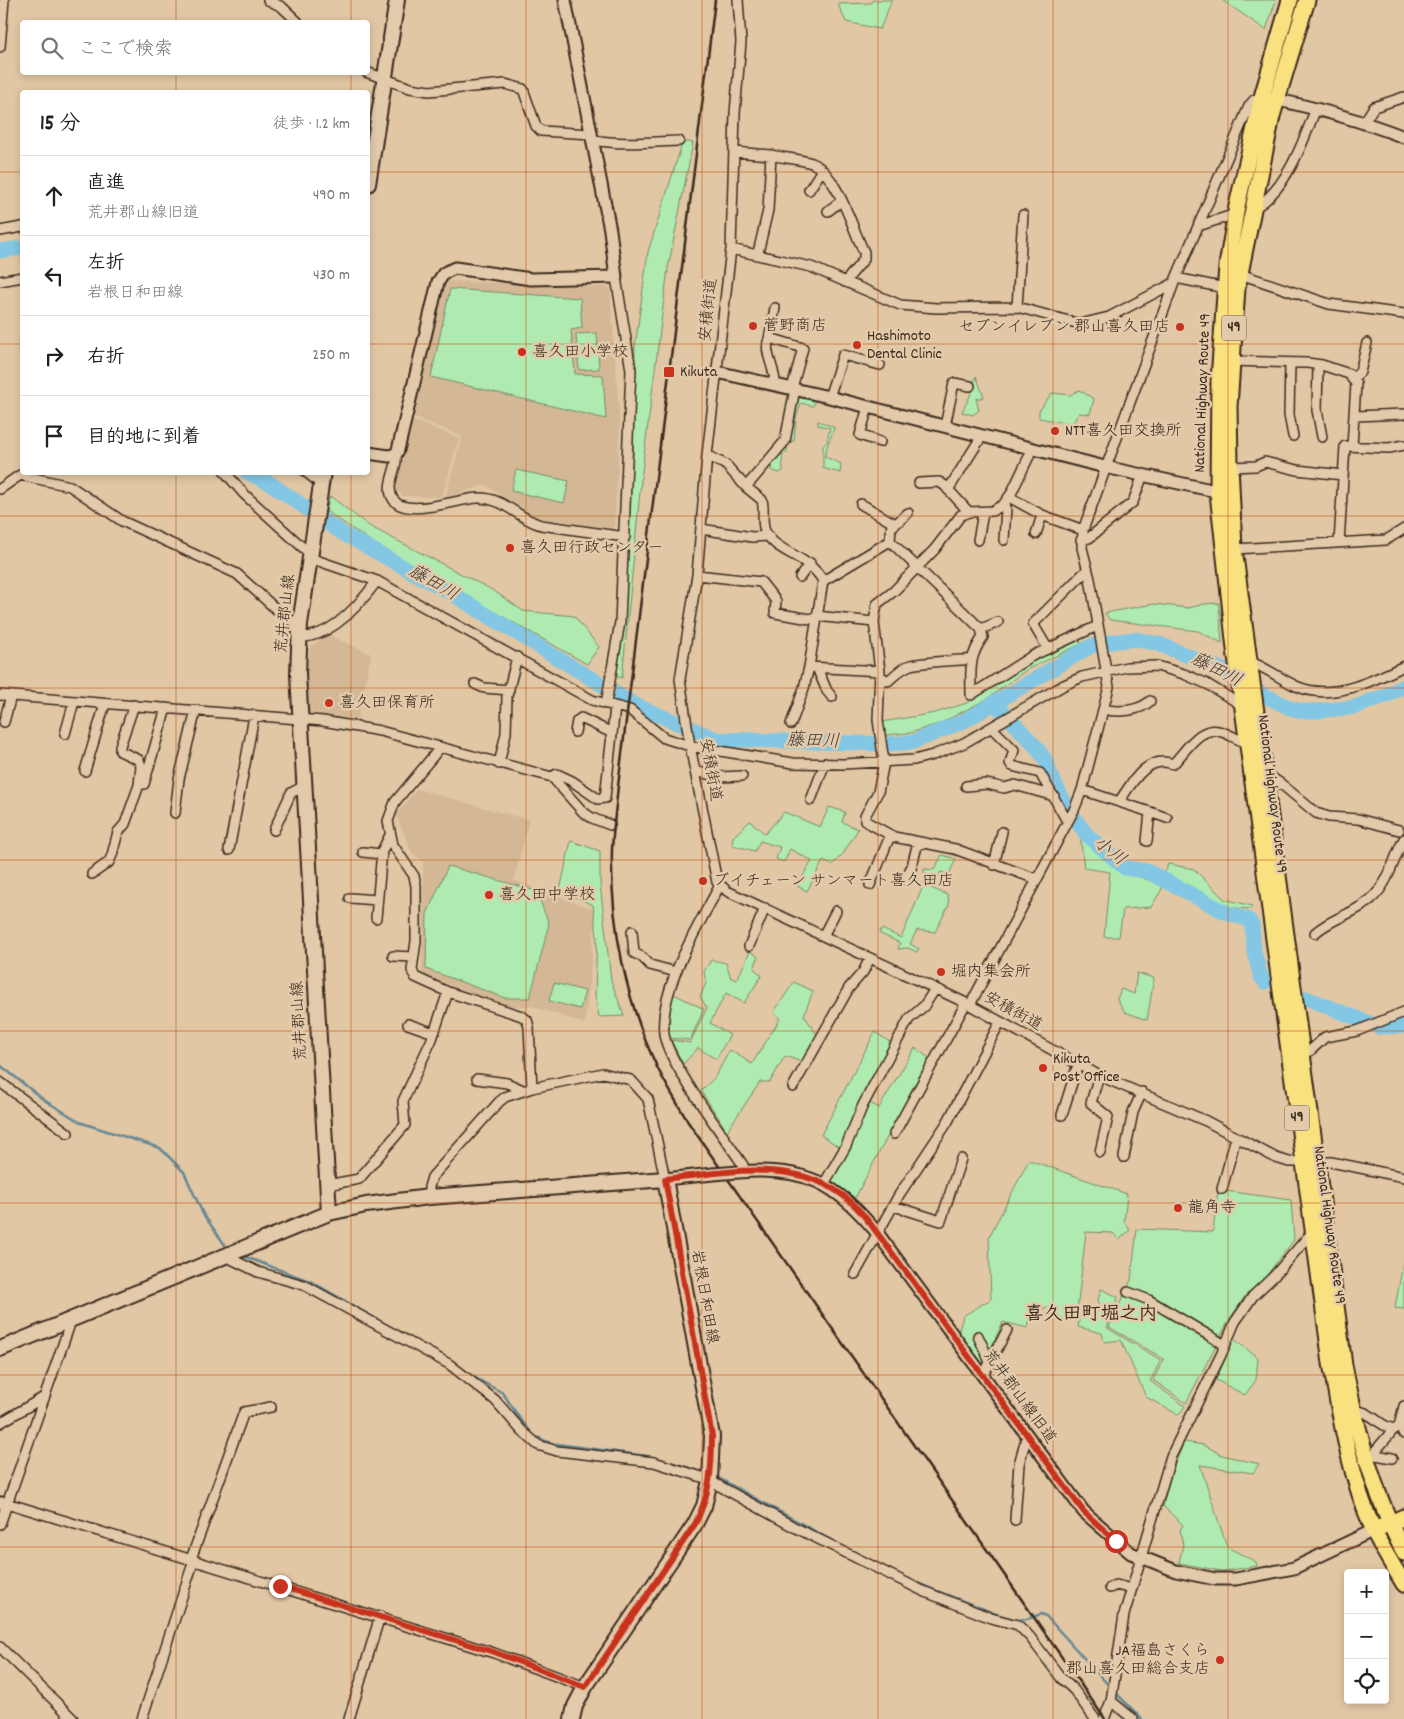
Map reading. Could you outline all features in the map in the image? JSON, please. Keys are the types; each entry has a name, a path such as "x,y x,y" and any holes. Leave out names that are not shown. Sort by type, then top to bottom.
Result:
{"main road":[{"path":"370,171 397,0"},
{"name":"National Highway Route 49","path":"1244,661 1224,493 1226,360 1269,98 1290,0"},
{"name":"National Highway Route 49","path":"1307,0 1269,98 1236,214 1225,288 1230,467 1224,493 1234,549 1244,661 1248,743 1309,1162 1353,1412 1370,1456 1389,1523 1404,1552"},
{"name":"荒井郡山線","path":"321,483 300,630 300,720 329,1213"},
{"name":"National Highway Route 49","path":"1247,705 1264,773 1302,1056 1313,1235 1331,1363 1350,1461 1374,1530 1404,1584"},
{"path":"0,1349 223,1255 329,1213 366,1205 429,1197 665,1179"},
{"name":"岩根日和田線","path":"572,1719 575,1706 585,1687 695,1524 705,1501 710,1481 712,1436 665,1179"},
{"path":"1374,1530 1404,1517"}],"street":[{"path":"0,47 4,0"},
{"path":"268,0 282,8 296,20"},
{"path":"552,777 557,774 572,781 598,799 603,800 606,795 612,733 610,705 613,666 620,622 625,537 631,370 610,230 565,0"},
{"name":"安積街道","path":"738,0 741,42 734,152 731,249 696,574 680,679 686,707 690,746 714,872 720,885 727,891 968,1004 1099,1075 1142,1092 1276,1158 1289,1162 1331,1162 1404,1177"},
{"path":"370,73 410,88 429,91 505,84 515,85 523,89 536,126 541,131 592,137 611,144 679,141"},
{"path":"1364,122 1374,107 1404,97"},
{"path":"894,1134 968,1004 1070,816 1082,790 1109,687 1108,672 1096,627 1081,540 1083,530 1175,280 1249,106 1254,100 1269,98 1316,108 1364,122 1404,138"},
{"path":"1252,208 1263,204 1279,186 1308,131 1316,108"},
{"path":"734,152 771,155 811,162 831,180 864,252 864,258 845,282"},
{"path":"758,254 768,210 771,155"},
{"path":"809,190 822,170"},
{"path":"828,211 841,201"},
{"path":"1198,226 1236,214"},
{"path":"1017,307 1022,215"},
{"path":"0,231 20,227"},
{"path":"731,249 811,267 900,305 936,308 1017,307 1069,322 1088,324 1109,317 1175,280 1225,288"},
{"path":"616,277 531,279 455,268 444,273 438,282 400,446 396,454 389,491 393,500 401,504 442,506 470,499 488,498 506,505 528,521 541,525 625,537"},
{"path":"1240,274 1329,304 1404,314"},
{"path":"0,281 20,277"},
{"path":"775,308 767,345 775,384"},
{"path":"746,487 785,441 803,348 769,339"},
{"path":"1352,379 1360,372 1367,342"},
{"path":"829,397 843,355 880,364"},
{"path":"1226,360 1318,365 1349,374 1356,384 1352,446"},
{"path":"1290,363 1289,415 1293,436"},
{"path":"1318,365 1317,410 1322,437"},
{"path":"717,372 794,388 1105,467 1224,493"},
{"path":"946,426 954,382 970,386"},
{"path":"868,407 860,435 880,442"},
{"path":"1355,416 1404,414"},
{"path":"948,490 982,436"},
{"path":"1339,543 1345,446 1390,448 1404,446"},
{"path":"1033,448 1007,500 998,509 983,513 964,512 935,549 877,604 874,622 880,674 878,720 884,762 876,798 865,819 870,826 890,836 954,849 1036,879"},
{"path":"370,453 389,456 396,454"},
{"path":"708,455 726,465 746,487 762,500 763,523 769,536 810,563 817,569 823,581 816,616 813,667 791,724"},
{"path":"1230,467 1256,466 1265,462 1297,470 1343,475"},
{"path":"0,489 20,475 70,486 122,521 237,574 300,630 312,637 328,629 365,597 378,581"},
{"path":"228,475 244,494 311,552 378,581 517,656 592,700 630,710 664,738 690,746 793,763 914,760 964,743 1064,685 1082,677 1127,667 1157,666 1198,680 1247,705"},
{"path":"310,475 321,483"},
{"path":"1081,540 1089,538 1134,502 1143,475"},
{"path":"919,483 939,482 968,512"},
{"path":"1007,500 1083,530"},
{"path":"1004,540 1007,500"},
{"path":"861,504 895,524"},
{"path":"890,542 891,528 908,513"},
{"path":"978,540 983,513"},
{"path":"1036,534 1042,515"},
{"path":"701,529 731,535 769,536"},
{"path":"1234,549 1386,540 1404,529"},
{"path":"890,542 981,629 983,637 973,651 970,660 971,695 1048,649 1096,627"},
{"path":"823,581 890,542"},
{"path":"800,576 810,563"},
{"path":"1048,649 1032,624 1087,570"},
{"path":"696,574 761,582 776,601 776,613 810,619 816,616 874,622"},
{"path":"981,629 998,622"},
{"path":"499,764 506,733 508,690 517,656"},
{"path":"813,667 880,674 888,681 910,665 961,659 970,660"},
{"path":"1244,661 1304,689 1329,692 1360,685 1404,666"},
{"path":"813,667 832,697"},
{"path":"475,684 484,688 508,690"},
{"path":"0,695 323,721 380,731 439,749 552,777 583,812 592,818 610,824"},
{"path":"4,722 11,696"},
{"path":"1104,710 1114,712 1145,706 1150,701"},
{"path":"65,734 74,702"},
{"path":"85,771 105,704"},
{"path":"92,874 108,862 115,849 118,832 127,819 138,785 141,766 139,760 120,751 134,705"},
{"path":"142,789 166,708"},
{"path":"175,813 180,779 196,710"},
{"path":"229,850 254,716"},
{"path":"574,732 577,722 581,718 612,733"},
{"path":"992,728 1014,750 1010,763 1012,766 1040,773 1054,796 1070,816"},
{"path":"1119,802 1146,767 1160,762 1172,764 1203,732 1223,732 1239,742 1248,743"},
{"path":"439,749 394,802 389,812 390,835 393,845 414,876 416,941 412,970 416,977 448,992 522,1016 527,1020 529,1028 528,1089"},
{"path":"811,800 825,763"},
{"path":"695,771 719,777 742,776"},
{"path":"1264,773 1280,783 1316,813 1329,817 1358,820 1402,835 1384,886 1373,898 1315,933"},
{"path":"966,786 987,784 1004,788 1015,785 1054,796"},
{"path":"274,830 291,793 304,786"},
{"path":"1082,790 1167,818"},
{"path":"1147,841 1150,812"},
{"path":"994,865 1002,832"},
{"path":"376,918 381,854 384,841 390,835"},
{"path":"870,885 890,836"},
{"path":"905,880 912,866 918,842"},
{"path":"363,852 381,854"},
{"path":"720,885 676,972 664,1016 664,1035 676,1062 743,1165 740,1171"},
{"path":"350,898 377,900"},
{"path":"749,946 765,908"},
{"path":"824,936 836,911"},
{"path":"632,931 634,953 642,957 650,965 676,972"},
{"path":"393,956 413,957"},
{"path":"793,1087 849,988 863,972 870,958"},
{"path":"824,1184 846,1146 864,1105 909,1019 924,1006 935,988"},
{"path":"327,1185 359,1179 406,1125 403,1101 434,1033 448,992"},
{"path":"1302,1056 1310,1051 1324,1036 1370,1026 1404,1012"},
{"path":"855,1274 894,1206 947,1122 1000,1022"},
{"path":"408,1024 434,1033"},
{"path":"1062,1115 1078,1064"},
{"path":"429,1197 429,1187 436,1171 469,1138 499,1102 528,1089 595,1074 611,1075 631,1080 642,1090 650,1105 665,1179"},
{"path":"1099,1075 1091,1103 1108,1117 1100,1152"},
{"path":"477,1079 507,1083 528,1089"},
{"path":"0,1082 68,1133"},
{"path":"1124,1158 1133,1112 1142,1092"},
{"path":"1222,1189 1236,1137"},
{"path":"894,1206 941,1220 961,1159"},
{"name":"荒井郡山線旧道","path":"665,1179 740,1171 796,1174 824,1184 850,1201 878,1234 1084,1512 1116,1541 1142,1558 1194,1576 1236,1579 1294,1568 1374,1530"},
{"path":"1104,1719 1111,1701 1121,1629 1171,1456 1235,1322 1244,1308 1308,1237 1313,1235"},
{"path":"223,1255 258,1272 304,1285 448,1364 496,1400 522,1431 538,1445 557,1451 654,1462 710,1481 797,1528 923,1591 991,1618 1018,1626 1030,1637 1061,1678 1074,1690 1095,1719"},
{"path":"1128,1292 1149,1300 1225,1345"},
{"path":"0,1524 4,1503 69,1327 69,1320"},
{"path":"983,1376 991,1364 1007,1330"},
{"path":"978,1336 991,1364"},
{"path":"0,1423 44,1397"},
{"path":"1370,1456 1399,1430 1404,1406"},
{"path":"142,1719 192,1559 244,1412 271,1408"},
{"path":"1353,1412 1364,1412 1399,1430"},
{"path":"1015,1520 1019,1464 1026,1435"},
{"path":"1370,1456 1392,1458"},
{"path":"4,1503 494,1652 585,1687"},
{"path":"1110,1588 1116,1585 1132,1589"},
{"path":"349,1719 380,1616"},
{"path":"0,1647 73,1719"},
{"path":"1111,1701 1133,1719"}],"shaded area":[{"name":"喜久田小学校","path":"445,281 610,287 620,426 614,529 532,517 485,485 445,498 462,436 413,417"},
{"path":"412,420 459,438 442,497 403,496 394,487"},
{"path":"329,635 371,654 357,721 306,715 306,678 310,647"},
{"name":"喜久田中学校","path":"417,789 529,820 514,880 596,910 585,1024 532,1006 505,1006 422,974 423,862 412,853 396,815"}],"green space":[{"path":"873,0 892,0 880,29 846,22 838,4 871,3"},
{"path":"1222,0 1276,0 1266,30"},
{"path":"683,141 693,143 668,268 642,471 622,678 611,674 633,455 635,347 648,252"},
{"path":"450,289 580,298 582,328 571,330 575,374 603,375 606,419 431,377"},
{"path":"597,333 599,369 579,370 576,334"},
{"path":"976,376 984,397 976,399 979,410 973,415 962,412 971,394"},
{"path":"1079,390 1094,399 1090,414 1079,413 1072,424 1039,418 1039,411 1052,393 1070,395"},
{"path":"797,395 815,400 813,406 801,403 796,418 794,441 787,442 787,453 782,454 783,471 779,473 771,470 772,463"},
{"path":"818,421 834,427 825,457 841,464 840,473 823,468 823,446 827,442 830,428 818,425"},
{"path":"516,470 569,481 564,503 511,491"},
{"path":"330,496 369,526 494,591 523,611 574,616 599,647 587,664 378,546 326,511"},
{"path":"1219,603 1222,643 1198,631 1110,620 1105,613 1153,604 1189,608"},
{"path":"1079,638 1081,644 1026,670 987,699 941,723 910,733 883,735 882,722 935,713 967,703 998,680 1036,657"},
{"path":"829,807 845,812 842,822 858,829 843,854 832,865 823,861 807,891 797,886 812,861 790,849 784,862 776,859 780,847 760,841 755,851 732,845 733,837 750,821 765,834 784,812 820,827"},
{"path":"1080,833 1095,851 1125,871 1161,885 1162,889 1151,907 1123,909 1119,937 1104,937 1110,872 1084,868"},
{"path":"571,841 600,851 600,884 611,980 624,1016 599,1017 595,995 597,937 593,905 560,890"},
{"path":"942,855 956,859 949,874 941,872 931,888 948,895 949,905 935,932 917,930 910,944 919,949 917,952 908,948 898,949 900,943 879,933 882,929 901,938 928,875 924,873 924,869 934,870"},
{"path":"1168,864 1194,869 1224,899 1252,906 1251,909 1219,907 1160,873 1166,871"},
{"path":"448,866 536,891 549,924 530,998 505,998 426,969 427,914"},
{"path":"750,951 758,957 754,969 762,975 744,1003 726,993 710,1023 730,1035 716,1059 698,1048 683,1064 671,1040 690,1043 707,1008 700,997 706,983 704,972 711,960 726,963 731,978 737,980"},
{"path":"1137,973 1154,978 1147,1020 1125,1012 1117,999 1121,989 1134,994"},
{"path":"794,982 813,991 804,1015 817,1035 805,1063 785,1056 770,1082 760,1082 727,1131 701,1091 715,1077 730,1050 752,1064 780,1019 774,1012"},
{"path":"554,983 585,991 580,1009 549,1001"},
{"path":"674,994 704,1009 690,1040 669,1038 670,1004"},
{"path":"875,1032 891,1043 866,1101 879,1108 915,1048 929,1058 855,1198 829,1179 839,1147 821,1135"},
{"path":"1029,1160 1127,1194 1124,1222 1130,1230 1119,1240 1113,1233 1086,1232 1076,1320 1063,1320 1050,1306 1030,1312 1028,1328 1003,1322 982,1367 958,1334 963,1316 991,1299 989,1237"},
{"path":"1218,1190 1291,1200 1294,1240 1266,1276 1245,1296 1228,1322 1186,1403 1153,1380 1164,1359 1109,1327 1131,1280 1137,1229 1213,1232"},
{"path":"1404,1258 1404,1309 1395,1308"},
{"path":"1101,1289 1118,1297 1107,1328 1161,1360 1150,1381 1185,1406 1179,1415 1146,1397 1121,1340 1104,1342 1102,1333 1078,1327 1082,1307 1103,1312 1098,1300"},
{"path":"1234,1339 1258,1358 1256,1380 1245,1395 1216,1380"},
{"path":"1184,1442 1204,1445 1222,1455 1259,1464 1253,1473 1200,1465 1227,1547 1256,1562 1257,1566 1222,1571 1179,1563 1183,1545 1180,1530 1183,1525 1163,1506 1171,1474"}],"waterway":[{"name":"藤田川","path":"0,251 20,248"},
{"name":"藤田川","path":"253,475 271,484 342,533 454,595 635,705 716,739 889,744 913,742 964,721 1091,646 1135,639 1159,644 1223,670 1240,683 1290,708 1302,711 1355,707 1387,695 1404,686"},
{"name":"小川","path":"994,702 1038,749 1047,763 1051,776 1069,811 1087,835 1125,868 1147,871 1225,912 1249,920 1252,925 1254,952 1261,977 1265,982"},
{"name":"小川","path":"1306,998 1379,1027 1404,1026"},
{"path":"0,1065 44,1100 82,1123 160,1148 184,1172 203,1214 225,1245"},
{"path":"243,1256 312,1282 401,1333"},
{"path":"468,1374 503,1393 534,1436 550,1443 646,1456 705,1473"},
{"path":"715,1476 842,1546"},
{"path":"914,1582 1016,1620 1027,1619 1041,1614 1046,1616 1111,1688"},
{"path":"1115,1692 1142,1719"}],"railway":[{"path":"715,0 614,826 612,878 617,934 622,962 637,1017 647,1044 661,1076 688,1122 1105,1719"}],"place":[{"name":"菅野商店","path":"753,326"},
{"name":"セブンイレブン 郡山喜久田店","path":"1180,327"},
{"name":"Hashimoto Dental Clinic","path":"857,345"},
{"name":"喜久田小学校","path":"522,352"},
{"name":"Kikuta","path":"669,372"},
{"name":"NTT喜久田交換所","path":"1055,431"},
{"name":"喜久田行政センター","path":"510,548"},
{"name":"喜久田保育所","path":"329,703"},
{"name":"ブイチェーン サンマート喜久田店","path":"703,881"},
{"name":"喜久田中学校","path":"489,895"},
{"name":"堀内集会所","path":"941,972"},
{"name":"Kikuta Post Office","path":"1043,1068"},
{"name":"龍角寺","path":"1178,1208"},
{"name":"JA福島さくら 郡山喜久田総合支店","path":"1220,1660"}],"district":[{"name":"喜久田町堀之内","path":"1091,1315"}],"route":[{"path":"280,1586 494,1652 585,1687 695,1524 707,1496 712,1470 712,1436 665,1179 743,1171 777,1171 796,1174 816,1180 850,1201 878,1234 1084,1512 1116,1541"}]}
